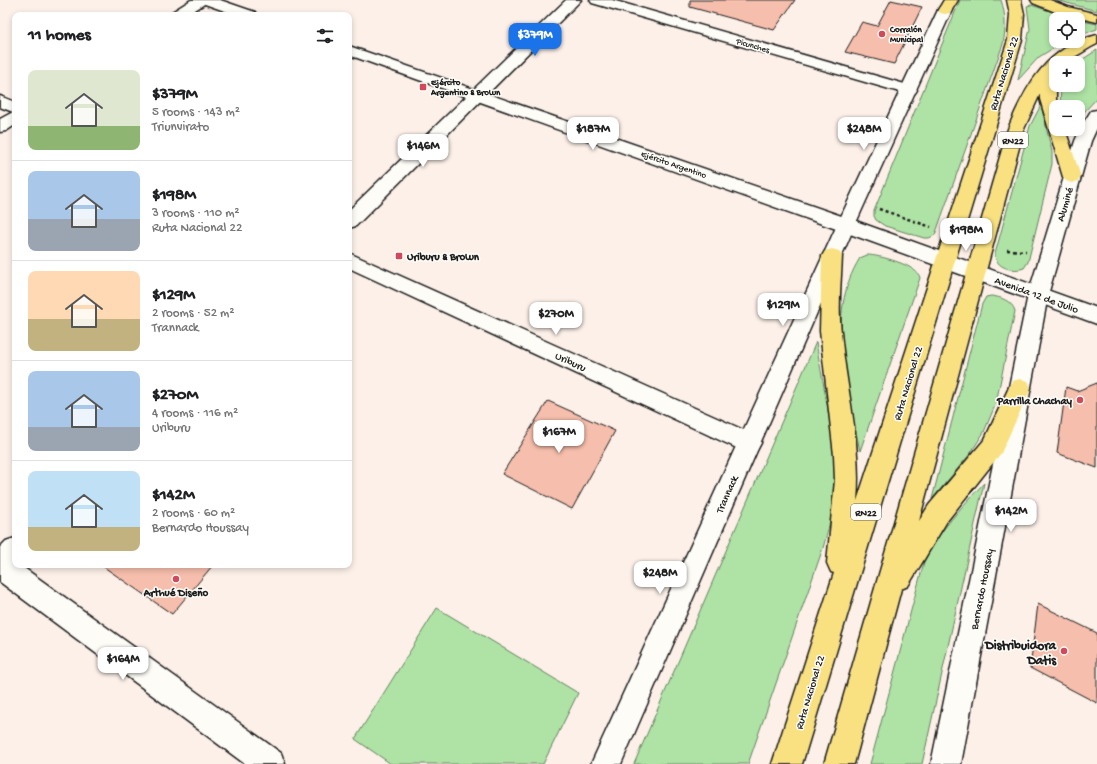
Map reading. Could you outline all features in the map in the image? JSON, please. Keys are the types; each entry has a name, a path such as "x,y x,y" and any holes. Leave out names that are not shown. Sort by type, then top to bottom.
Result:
{"main road":[{"name":"Ruta Nacional 22","path":"787,764 1015,40 1017,14 1014,0"},
{"path":"1038,0 1063,10 1097,18"},
{"name":"RN22","path":"839,764 1016,129 1038,80 1060,58 1074,48 1097,39"},
{"path":"1048,69 1049,102"},
{"path":"1060,136 1072,177"},
{"path":"832,256 830,331 846,454 847,480 835,610"},
{"path":"883,606 938,513 993,446 1020,388"}],"street":[{"path":"182,12 201,0"},
{"path":"207,0 241,12"},
{"path":"352,218 574,0"},
{"name":"Picunches","path":"597,0 909,90"},
{"name":"Trannack","path":"606,764 846,224 948,3"},
{"name":"Ejército Argentino","path":"352,51 846,224 976,272"},
{"path":"0,101 12,107"},
{"name":"Aluminé","path":"1038,296 1083,141 1090,125 1097,115"},
{"path":"0,127 12,119"},
{"name":"Uriburu","path":"352,261 749,443"},
{"name":"Avenida 12 de Julio","path":"976,272 1038,296 1097,316"},
{"name":"Bernardo Houssay","path":"946,764 1038,296"},
{"path":"12,553 0,566 270,764"}],"path":[{"path":"875,207 937,229"},
{"path":"1003,250 1031,251"}],"green space":[{"path":"960,0 1001,0 1005,17 1004,38 935,235 929,238 924,238 885,226 876,220 874,211"},
{"path":"1056,0 1097,0 1097,11"},
{"path":"1031,5 1053,12 1049,12 1049,48 1054,48 1039,57 1018,80 1030,29 1027,6"},
{"path":"1085,21 1097,24 1097,29 1085,33"},
{"path":"1097,50 1097,98 1085,111 1085,100 1060,100 1061,92 1085,92 1085,58"},
{"path":"1041,105 1052,152 1052,164 1028,262 1024,268 1005,268 998,263 995,254 1030,126"},
{"path":"867,255 888,259 905,265 918,273 920,278 860,451 845,379 841,328 843,304 849,280 860,258"},
{"path":"991,296 1006,300 1015,311 996,403 984,432 970,454 932,499 982,304 986,297"},
{"path":"816,342 834,456 833,508 823,548 748,764 634,764"},
{"path":"984,483 922,764 870,764 924,562 944,529"},
{"path":"437,608 578,693 543,764 391,764 355,739"}],"building":[{"path":"690,0 795,0 774,30 690,7"},
{"name":"Corralón Municipal","path":"891,0 922,7 894,64 845,52 862,22 877,26"},
{"path":"1097,383 1097,468 1057,453 1066,387 1077,391"},
{"path":"548,401 615,431 572,509 502,474"},
{"name":"Arthué Diseño","path":"105,568 210,568 172,614"},
{"name":"Distribuidora Datis","path":"1038,604 1097,633 1097,703 1030,668"}],"place":[{"name":"Corralón Municipal","path":"882,34"},
{"name":"Ejército Argentino & Brown","path":"423,87"},
{"name":"Uriburu & Brown","path":"399,256"},
{"name":"Parrilla Chachay","path":"1080,400"},
{"name":"Arthué Diseño","path":"176,579"},
{"name":"Distribuidora Datis","path":"1064,651"}]}
